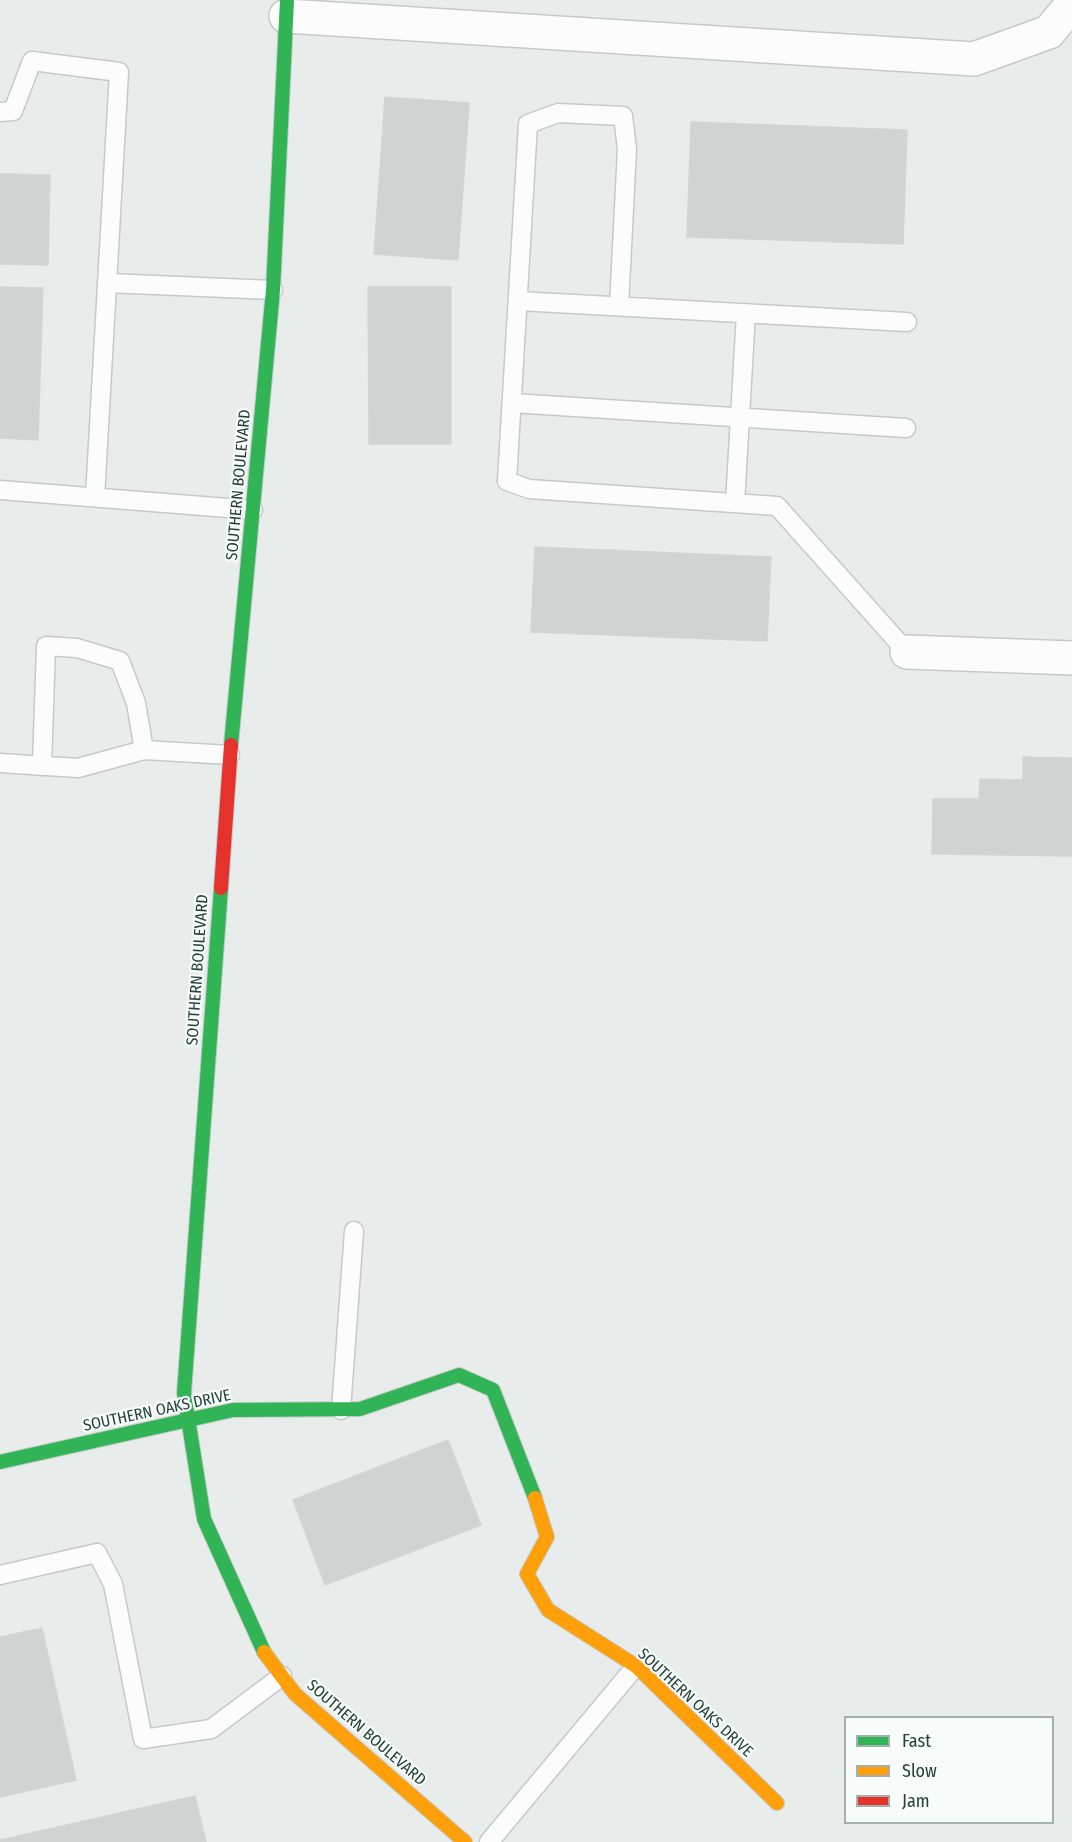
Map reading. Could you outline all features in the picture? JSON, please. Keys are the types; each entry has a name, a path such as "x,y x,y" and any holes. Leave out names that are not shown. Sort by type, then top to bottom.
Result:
{"street":[{"path":"286,8 974,59 1049,32 1072,4"},
{"name":"SOUTHERN BOULEVARD","path":"286,8 273,290 230,754 184,1393 204,1520 261,1648 295,1694 465,1842"},
{"path":"907,652 1072,658"},
{"name":"SOUTHERN OAKS DRIVE","path":"0,1462 233,1410 360,1409 459,1375 493,1390 527,1472 547,1537 527,1574 548,1610 636,1666 777,1803"}],"lane":[{"path":"0,112 13,111 32,62 118,72 95,497"},
{"path":"619,306 627,149 623,116 558,114 528,124 507,481 529,489 777,506 907,652"},
{"path":"107,283 273,290"},
{"path":"518,301 907,322"},
{"path":"735,503 746,313"},
{"path":"512,403 740,415 906,428"},
{"path":"0,490 253,510"},
{"path":"42,766 46,646 77,648 120,661 136,703 144,750"},
{"path":"0,763 78,768 144,750 230,754"},
{"path":"341,1410 354,1231"},
{"path":"0,1575 97,1553 113,1584 143,1739 211,1729 282,1676"},
{"path":"489,1842 636,1666"}],"building":[{"path":"385,97 469,103 458,260 374,254"},
{"path":"691,122 907,130 903,244 687,237"},
{"path":"0,174 50,175 48,265 0,264"},
{"path":"0,287 43,288 38,440 0,438"},
{"path":"368,287 451,287 451,444 369,444"},
{"path":"535,547 771,557 767,641 531,632"},
{"path":"1023,757 1072,758 1072,856 932,854 933,799 979,799 980,779 1023,780"},
{"path":"448,1440 481,1525 325,1585 293,1500"},
{"path":"42,1628 76,1780 0,1797 0,1637"},
{"path":"195,1796 206,1842 0,1842 0,1840"}],"traffic: fast":[{"path":"231,745 273,290 287,0"},
{"path":"221,888 184,1393 204,1519 264,1652"},
{"path":"0,1462 233,1410 360,1409 459,1375 493,1390 535,1498"}],"traffic: slow":[{"path":"535,1498 547,1537 527,1574 548,1610 636,1666 777,1803"},
{"path":"264,1652 295,1694 465,1842"}],"traffic: jam":[{"path":"221,888 231,745"}]}
